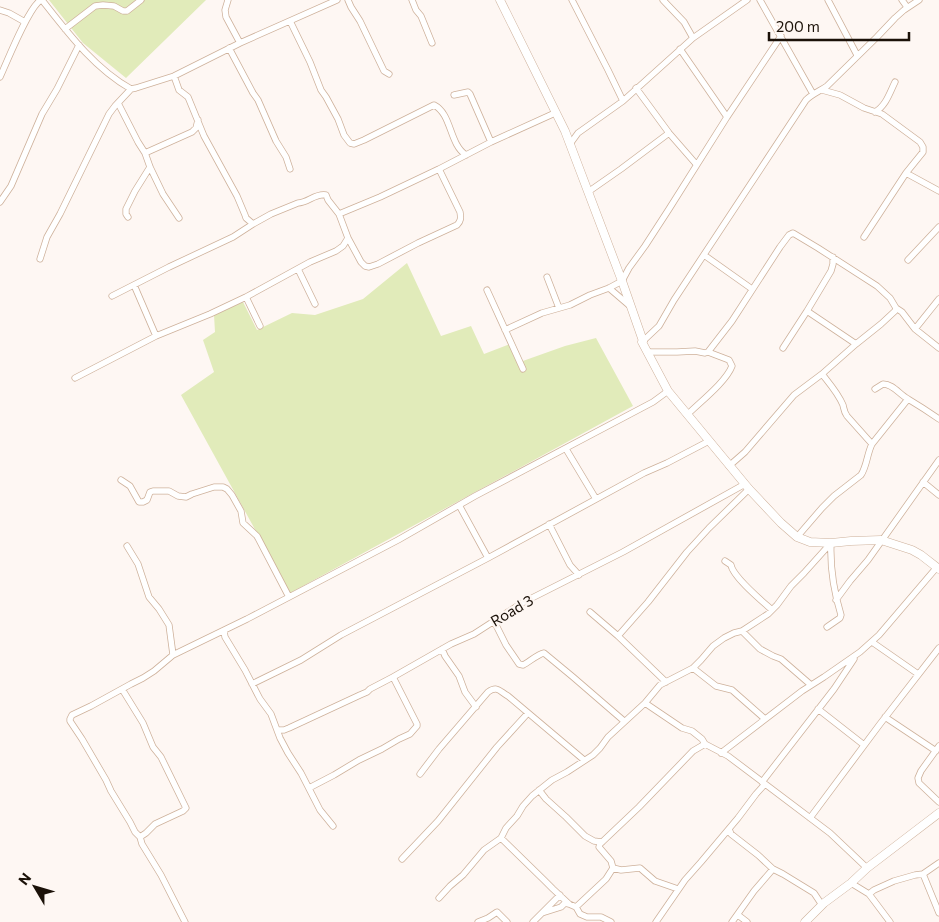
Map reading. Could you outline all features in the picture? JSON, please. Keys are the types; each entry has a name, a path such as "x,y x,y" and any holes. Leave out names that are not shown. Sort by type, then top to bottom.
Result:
{"main road":[{"path":"500,0 565,131 622,281 642,342 668,391 729,466 796,538 810,542 831,543 881,540 912,550 938,568"},
{"path":"805,922 867,868 939,813"}],"street":[{"path":"0,76 25,22 38,1 41,0 97,64 131,89"},
{"path":"65,29 95,6 114,6 127,11 141,0"},
{"path":"228,0 225,10 226,17 240,43"},
{"path":"40,259 47,237 109,114 131,89 174,76 324,3 337,0"},
{"path":"348,0 384,71 389,74"},
{"path":"412,0 432,43"},
{"path":"572,0 623,101"},
{"path":"663,0 684,22 693,38"},
{"path":"570,144 578,134 623,101 693,38 737,3 747,0"},
{"path":"760,0 813,94"},
{"path":"828,0 857,55"},
{"path":"902,0 907,7"},
{"path":"642,342 659,326 674,300 810,96 824,88 895,18 918,0"},
{"path":"0,10 25,22"},
{"path":"290,21 321,90 350,143 354,144 364,140 434,105 441,111 459,149 466,155"},
{"path":"505,330 542,313 610,288 622,281 696,164 781,36"},
{"path":"0,202 11,186 42,114 79,45"},
{"path":"229,48 261,106 290,169"},
{"path":"680,49 727,117"},
{"path":"174,76 179,90 188,97 204,136 240,202 245,216 253,224"},
{"path":"876,112 884,104 895,82"},
{"path":"636,88 669,133 696,164"},
{"path":"824,88 890,120 922,145 923,152 906,173 864,237"},
{"path":"454,95 468,92 470,94 491,142"},
{"path":"118,103 145,153 163,194 179,218"},
{"path":"339,214 380,197 555,112"},
{"path":"145,153 192,132 196,128 198,120"},
{"path":"565,131 578,134"},
{"path":"588,192 669,133"},
{"path":"128,217 126,208 150,167"},
{"path":"112,296 233,237 253,224 288,207 323,194 326,195 339,214 348,238 362,264 369,267 378,264 418,243 457,226 461,218 460,212 439,169"},
{"path":"906,173 939,191"},
{"path":"908,260 939,228"},
{"path":"708,352 732,321 791,233 877,286 890,298 896,308 902,312 915,329 939,348"},
{"path":"75,378 156,336 246,297 340,249 348,238"},
{"path":"704,255 752,289"},
{"path":"783,348 831,271 833,258"},
{"path":"616,266 629,268"},
{"path":"298,269 315,304"},
{"path":"547,277 559,308"},
{"path":"134,285 156,336"},
{"path":"610,288 630,306"},
{"path":"488,290 523,369"},
{"path":"246,297 260,326"},
{"path":"915,329 939,299"},
{"path":"729,466 745,452 790,398 822,374 881,324 896,308"},
{"path":"807,312 856,344"},
{"path":"648,352 695,351 705,354 708,352 728,360 732,366 730,372 688,414"},
{"path":"822,374 843,405 844,413 872,444"},
{"path":"875,388 882,384 887,384 939,419"},
{"path":"185,922 161,875 142,844 140,837 135,832 70,721 72,715 143,678 173,655 222,634 232,626 398,540 459,505 652,402 668,391"},
{"path":"796,538 834,496 864,471 872,444 908,399"},
{"path":"252,684 301,660 341,635 644,473 709,441"},
{"path":"566,448 596,499"},
{"path":"836,600 868,560 939,460"},
{"path":"120,480 130,486 139,502 147,500 150,492 153,491 169,491 178,496 186,497 214,487 223,487 232,495 241,511 243,523 257,536 289,596"},
{"path":"923,482 939,495"},
{"path":"618,636 648,602 687,552 747,486"},
{"name":"Road 3","path":"278,730 284,730 310,719 360,695 460,639 474,634 522,604 747,486"},
{"path":"459,505 488,558"},
{"path":"549,524 570,566 579,575"},
{"path":"827,627 840,618 841,615 834,587 831,543"},
{"path":"439,898 463,875 484,850 501,838 506,828 523,806 539,790 600,748 608,737 645,703 660,685 693,668 718,642 734,633 742,631 764,617 831,543"},
{"path":"127,546 138,564 148,597 159,609 169,625 173,655"},
{"path":"725,561 739,578 772,610"},
{"path":"569,579 570,566"},
{"path":"721,753 784,704 856,656 872,642 938,568"},
{"path":"590,612 666,682"},
{"path":"494,621 506,645 519,664 522,665 544,653 624,721"},
{"path":"742,631 760,649 781,659 811,685"},
{"path":"222,634 260,699 271,714 288,753 301,773 320,810 332,826"},
{"path":"872,642 918,674"},
{"path":"810,818 939,648"},
{"path":"442,649 459,676 465,692 476,708"},
{"path":"656,922 678,889 724,834 730,831 834,690 856,656"},
{"path":"693,668 716,686 732,690 765,719"},
{"path":"308,788 414,732 417,724 393,677"},
{"path":"122,689 143,723 153,747 161,757 186,808 156,824 140,837"},
{"path":"420,774 488,692 494,689 498,689 508,696 584,760"},
{"path":"645,703 682,728 692,731 705,744 728,756 810,818 867,868"},
{"path":"818,710 864,746"},
{"path":"402,859 444,814 497,746 528,714"},
{"path":"885,717 937,749 918,775 918,780 939,802"},
{"path":"576,907 606,879 613,868 612,861 600,847 602,842 693,751 705,744"},
{"path":"539,790 585,836 594,841 602,842"},
{"path":"730,831 773,869 814,893 822,906"},
{"path":"501,838 569,904 576,907 582,919 601,917 612,922"},
{"path":"869,894 894,881 923,874 939,863"},
{"path":"613,868 621,870 640,868 655,881 678,889"},
{"path":"732,922 754,891 773,869"},
{"path":"923,874 939,913"},
{"path":"851,883 869,894 890,922"},
{"path":"532,922 560,895"},
{"path":"542,913 561,907 565,903 569,904"},
{"path":"478,922 497,912 507,922"},
{"path":"738,915 747,922"}],"green space":[{"path":"49,0 206,0 126,78 83,43"},
{"path":"407,263 441,336 471,326 484,354 510,344 520,362 565,346 596,338 633,406 290,593 181,395 214,372 203,340 215,332 214,315 243,302 257,330 292,313 315,315 363,299"}]}
